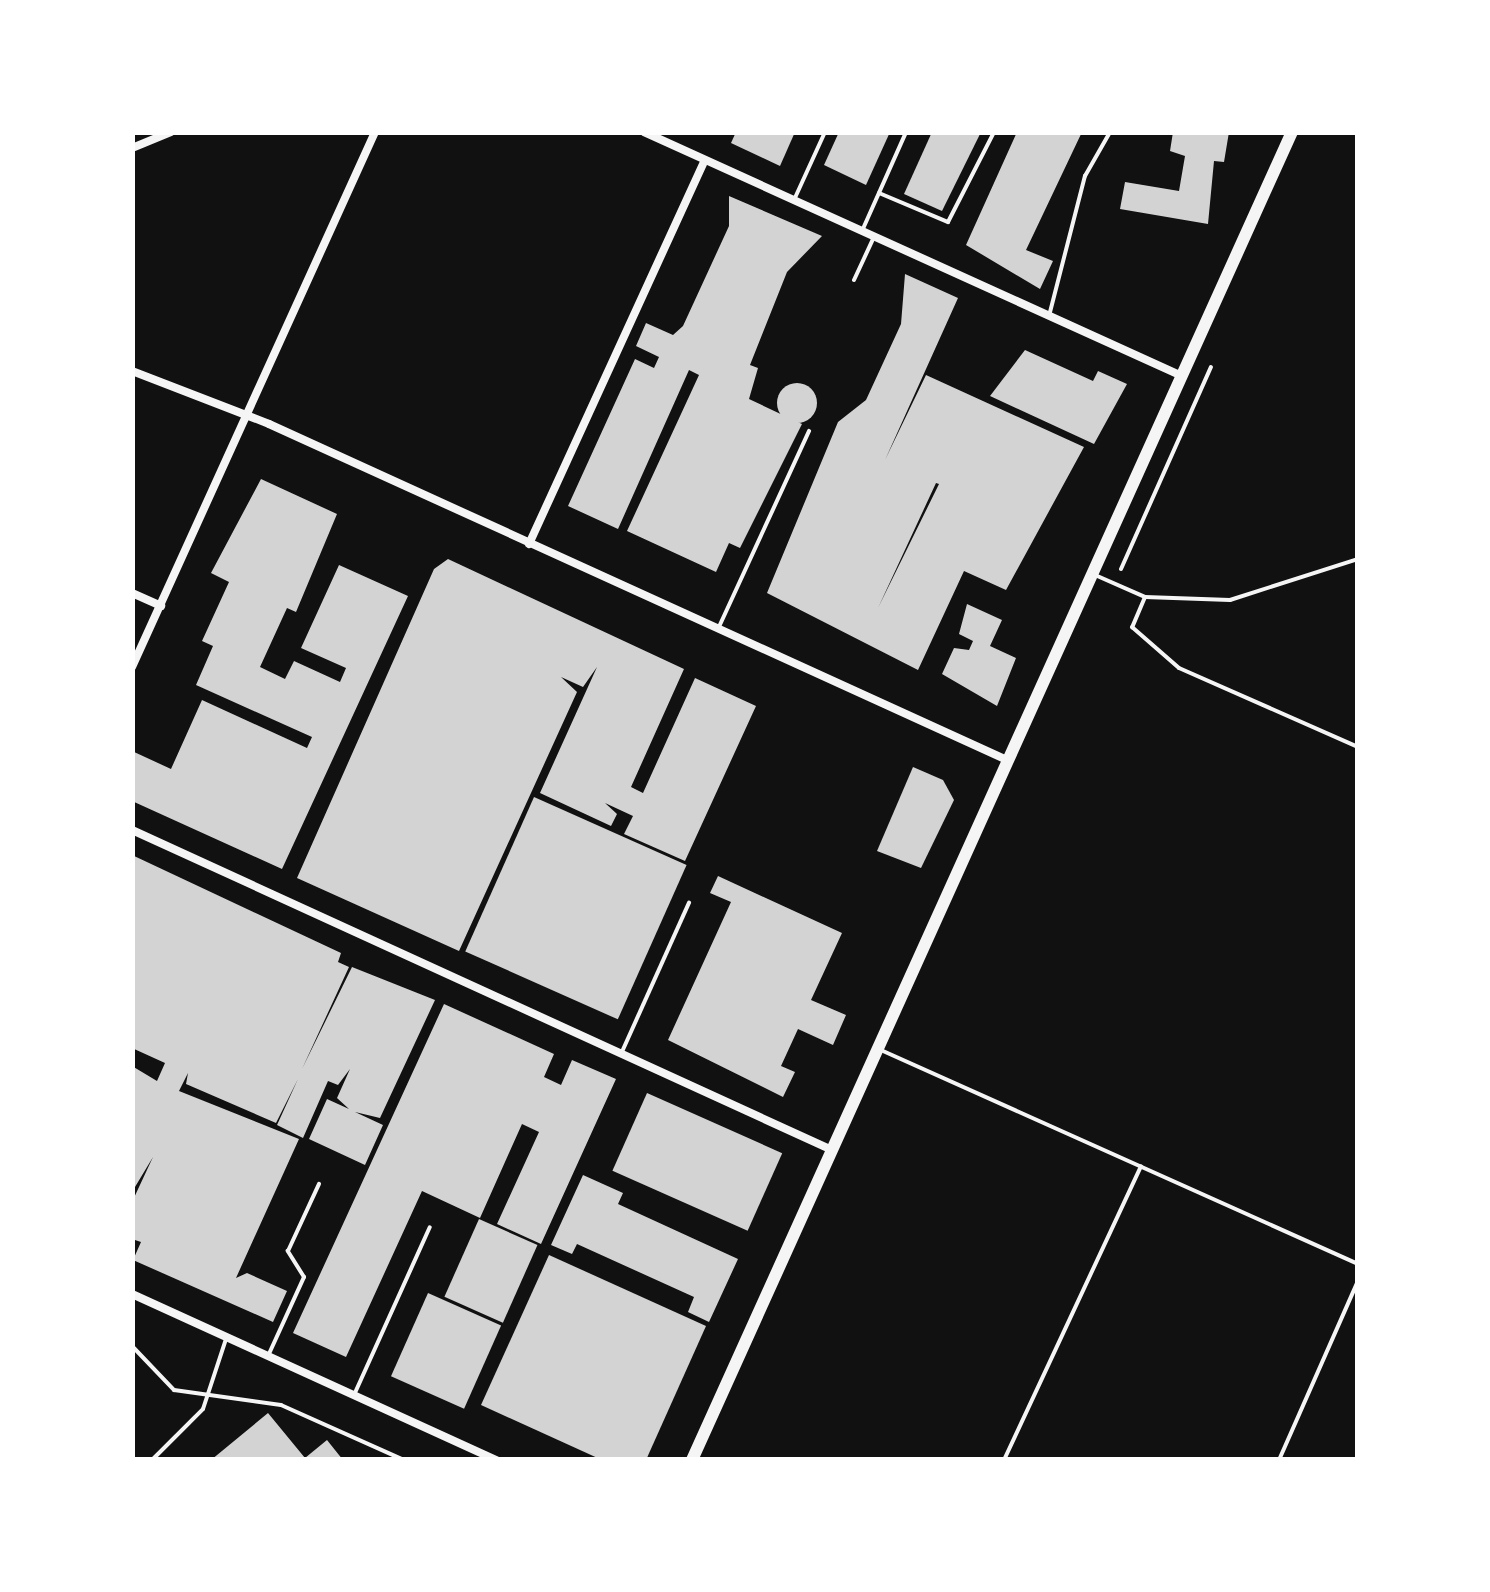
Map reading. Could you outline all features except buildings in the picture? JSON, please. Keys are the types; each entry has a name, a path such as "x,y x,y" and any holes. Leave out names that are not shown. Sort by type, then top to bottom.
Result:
{"main road":[{"path":"692,1460 1292,132"}],"street":[{"path":"132,148 171,132"},
{"path":"132,667 375,132"},
{"path":"644,132 1184,377"},
{"path":"529,544 705,160"},
{"path":"132,372 246,418 1009,761"},
{"path":"132,593 161,606"},
{"path":"132,830 832,1150"},
{"path":"132,1294 497,1460"}],"lane":[{"path":"794,200 825,132"},
{"path":"862,231 906,132"},
{"path":"879,193 948,222 994,132"},
{"path":"1049,316 1085,176 1110,132"},
{"path":"854,280 874,236"},
{"path":"718,629 808,431"},
{"path":"1095,574 1145,597 1230,600 1358,559"},
{"path":"1145,597 1132,627 1179,668 1358,747"},
{"path":"621,1054 690,904"},
{"path":"878,1048 1358,1264"},
{"path":"1004,1460 1141,1166"},
{"path":"268,1356 304,1277 288,1251 318,1184"},
{"path":"354,1395 430,1227"},
{"path":"1278,1460 1358,1281"},
{"path":"152,1460 206,1401 226,1336"},
{"path":"132,1346 174,1390 206,1401 281,1404 404,1460"}],"path":[{"path":"1120,568 1211,367"}]}
